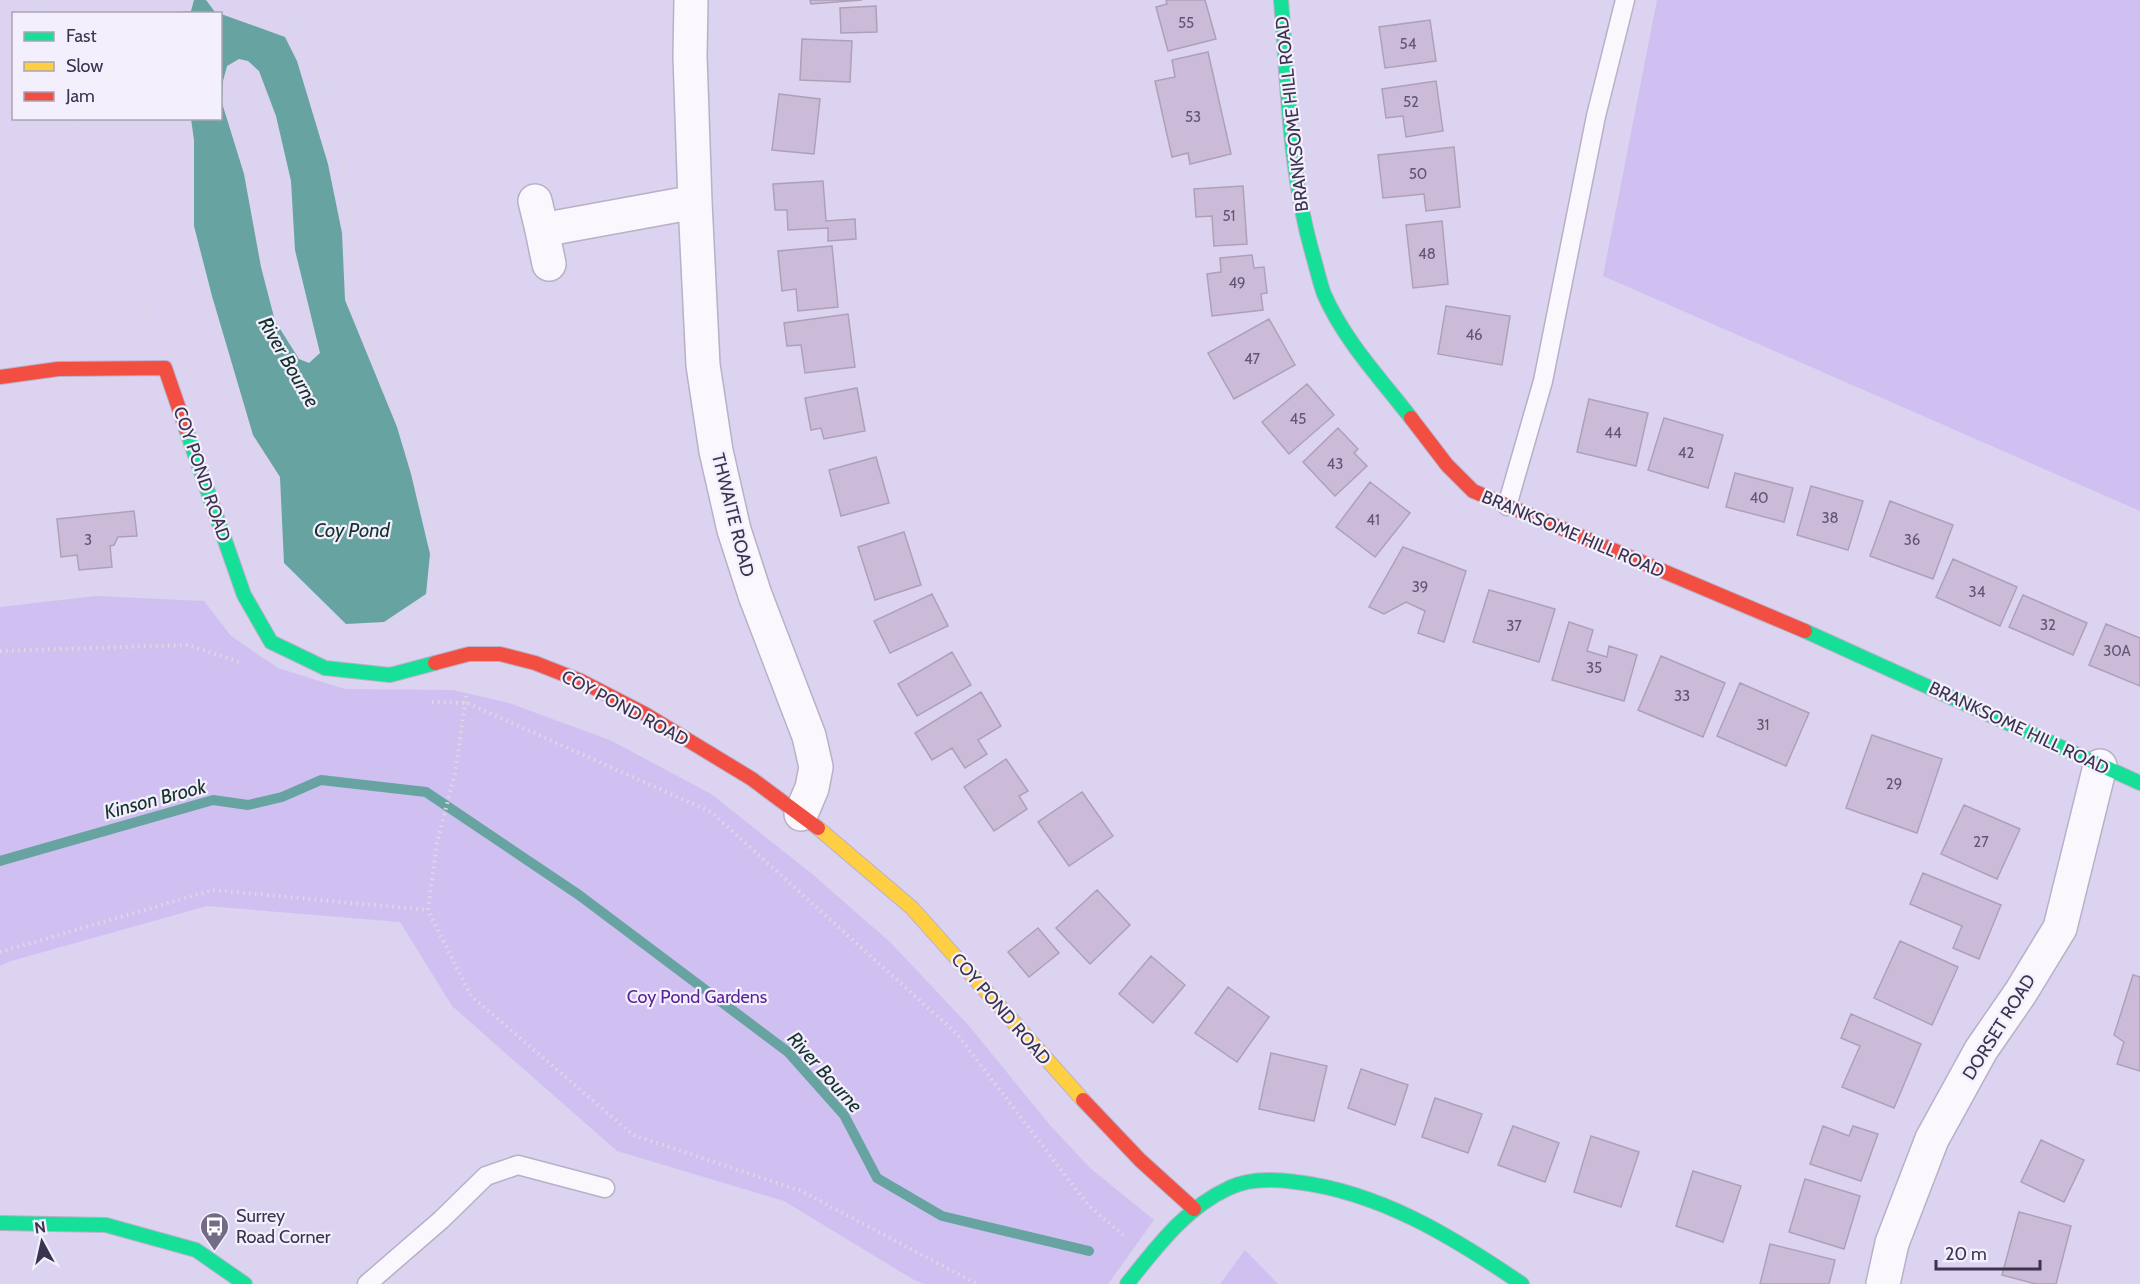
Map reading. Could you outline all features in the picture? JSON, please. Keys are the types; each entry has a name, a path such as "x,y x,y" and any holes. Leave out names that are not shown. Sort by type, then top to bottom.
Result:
{"street":[{"name":"THWAITE ROAD","path":"691,0 690,56 703,365 719,462 734,530 754,595 809,736 816,767 812,788 801,814"},
{"name":"BRANKSOME HILL ROAD","path":"1281,0 1291,129 1300,202 1324,293 1344,331 1447,465 1473,491 1852,651 2140,783"},
{"path":"549,264 539,216 695,202"},
{"name":"COY POND ROAD","path":"165,368 244,596 270,642 325,668 390,675 469,654 500,654 535,663 581,681 645,714 752,779 801,814 912,908 1061,1076 1140,1160 1194,1209"},
{"path":"0,377 58,369 165,368"},
{"name":"DORSET ROAD","path":"1883,1284 1892,1243 1932,1139 1981,1050 2021,992 2060,928 2100,766"},
{"path":"1127,1284 1168,1233 1194,1209 1232,1187 1267,1180 1301,1182 1350,1193 1400,1210 1462,1243 1522,1284"},
{"path":"0,1223 106,1225 196,1250 245,1284"}],"lane":[{"path":"1507,506 1543,381 1596,116 1626,0"},
{"path":"367,1284 441,1220 486,1176 504,1168 518,1165 605,1188"}],"path":[{"path":"267,0 300,22 327,90 350,197 357,309 407,433 437,548 433,606 390,675"},
{"path":"77,120 165,368"},
{"path":"0,651 188,645 246,664"},
{"path":"422,702 467,703 711,812 957,1034 1088,1204 1148,1258"},
{"path":"467,703 455,773 437,843 428,910 471,996 633,1135 801,1191 977,1284"},
{"path":"0,952 213,890 428,910"}],"green space":[{"path":"1657,0 2140,0 2140,511 1603,276"},
{"name":"Coy Pond Gardens","path":"96,596 204,601 231,636 278,668 345,689 453,690 509,703 612,741 711,794 811,873 891,943 970,1027 1049,1124 1089,1167 1154,1220 1108,1284 925,1284 914,1280 784,1201 617,1151 452,1006 400,922 207,906 0,966 0,607"},
{"path":"1245,1250 1278,1284 1220,1284"}],"water":[{"path":"194,0 206,0 215,12 178,12 191,11"},
{"name":"Coy Pond","path":"222,14 285,37 297,61 328,164 342,233 345,300 397,427 430,554 426,594 384,622 346,624 284,563 280,477 253,435 194,226 194,140 191,120 222,120 222,103","holes":["239,59 248,61 259,71 276,116 291,181 295,250 320,353 309,363 299,359 275,321 261,267 244,174 222,103 223,81 227,66"]}],"building":[{"path":"810,0 862,0 811,4"},
{"path":"1166,0 1205,0 1216,39 1168,51 1156,7 1167,4"},
{"path":"876,6 877,32 841,33 840,8"},
{"path":"1430,20 1436,61 1385,68 1379,27"},
{"path":"802,39 852,41 850,82 800,80"},
{"path":"1208,52 1231,154 1190,164 1188,153 1172,157 1155,81 1175,77 1172,60"},
{"path":"1436,81 1443,131 1406,137 1403,116 1386,118 1382,89"},
{"path":"779,94 820,99 814,154 772,150"},
{"path":"1454,147 1460,207 1426,211 1424,194 1383,198 1378,155"},
{"path":"823,181 826,221 855,219 856,239 828,241 828,228 788,230 787,210 775,210 773,184"},
{"path":"1243,186 1247,244 1214,246 1212,216 1196,217 1194,189"},
{"path":"1442,221 1448,284 1413,288 1406,225"},
{"path":"832,246 838,307 798,311 796,289 782,291 778,251"},
{"path":"1252,255 1254,268 1264,267 1267,293 1261,294 1263,310 1212,316 1207,274 1221,272 1220,258"},
{"path":"1446,306 1510,316 1502,365 1438,354"},
{"path":"848,314 855,367 805,373 801,345 787,346 784,323"},
{"path":"1269,319 1295,365 1234,399 1208,353"},
{"path":"1307,384 1334,415 1289,454 1262,422"},
{"path":"857,388 865,431 824,439 821,428 811,430 805,398"},
{"path":"1589,399 1648,413 1636,466 1577,452"},
{"path":"1664,418 1723,435 1708,488 1648,470"},
{"path":"1338,428 1358,449 1354,453 1367,466 1335,496 1303,462"},
{"path":"876,457 889,503 841,516 829,470"},
{"path":"1735,473 1793,488 1784,522 1726,507"},
{"path":"1370,482 1410,513 1375,557 1336,527"},
{"path":"1811,486 1863,501 1848,550 1797,535"},
{"path":"1890,501 1953,525 1933,579 1870,556"},
{"path":"134,511 137,536 118,537 114,545 110,546 112,567 79,570 77,555 61,557 57,519"},
{"path":"904,532 921,585 875,600 858,547"},
{"path":"1403,547 1466,571 1444,642 1418,633 1425,611 1406,602 1384,614 1369,607"},
{"path":"1953,559 2017,587 2000,626 1936,597"},
{"path":"1489,590 1555,609 1539,662 1473,642"},
{"path":"932,594 948,626 890,653 874,621"},
{"path":"2023,595 2087,623 2073,655 2009,627"},
{"path":"1569,622 1593,630 1587,651 1607,657 1609,646 1637,655 1624,701 1552,680"},
{"path":"2106,624 2140,638 2140,686 2089,665"},
{"path":"952,652 971,685 917,716 898,684"},
{"path":"1661,656 1725,683 1703,737 1638,710"},
{"path":"1740,683 1809,713 1786,766 1717,736"},
{"path":"981,692 1001,726 978,740 987,754 965,768 952,748 932,760 915,733"},
{"path":"1872,735 1942,759 1917,833 1846,808"},
{"path":"1006,759 1028,791 1019,796 1027,809 994,831 964,787"},
{"path":"1082,792 1113,836 1069,866 1038,822"},
{"path":"1964,805 2020,829 1997,879 1941,854"},
{"path":"1923,873 2001,905 1979,959 1953,948 1962,926 1910,904"},
{"path":"1097,890 1130,925 1090,964 1056,928"},
{"path":"1038,928 1059,953 1029,977 1008,952"},
{"path":"1900,941 1958,967 1932,1025 1874,998"},
{"path":"1151,956 1185,985 1153,1023 1119,994"},
{"path":"2133,975 2140,977 2140,1071 2117,1064 2124,1042 2114,1035"},
{"path":"1228,987 1269,1017 1237,1062 1195,1033"},
{"path":"1851,1014 1921,1044 1894,1108 1842,1087 1860,1046 1841,1038"},
{"path":"1271,1053 1327,1066 1314,1121 1259,1109"},
{"path":"1361,1069 1408,1085 1395,1125 1348,1108"},
{"path":"1435,1098 1482,1114 1468,1153 1422,1137"},
{"path":"1513,1126 1559,1143 1545,1182 1498,1165"},
{"path":"1823,1126 1849,1136 1853,1126 1878,1134 1861,1181 1810,1164"},
{"path":"1591,1136 1639,1152 1621,1207 1574,1192"},
{"path":"2041,1140 2084,1160 2064,1202 2021,1182"},
{"path":"1693,1171 1741,1186 1723,1242 1676,1226"},
{"path":"1805,1179 1860,1196 1844,1249 1789,1232"},
{"path":"2019,1212 2071,1226 2056,1284 2036,1284 2002,1275"},
{"path":"1770,1244 1835,1260 1829,1284 1760,1284"}],"waterway":[{"name":"River Bourne","path":"0,861 213,800 248,805 282,797 321,780 426,792 579,895 788,1052 844,1115 877,1178 942,1216 1089,1251"}],"traffic: fast":[{"path":"1281,0 1294,163 1306,227 1321,285 1332,311 1352,343 1411,418"},
{"path":"186,429 244,595 271,642 325,668 390,675 435,663"},
{"path":"1805,631 2140,783"},
{"path":"1127,1284 1172,1230 1199,1206 1213,1196 1237,1185 1271,1180 1327,1187 1386,1206 1442,1234 1522,1284"},
{"path":"0,1223 106,1225 196,1250 245,1284"}],"traffic: slow":[{"path":"818,828 912,908 1083,1100"}],"traffic: jam":[{"path":"0,377 58,369 165,368 186,429"},
{"path":"1411,418 1447,465 1473,491 1805,631"},
{"path":"435,663 469,654 500,654 535,663 581,681 645,714 752,779 818,828"},
{"path":"1083,1100 1140,1160 1194,1209"}],"place":[{"name":"Surrey Road Corner","path":"215,1252"}],"water label":[{"name":"Kinson Brook","path":"155,799"}]}
